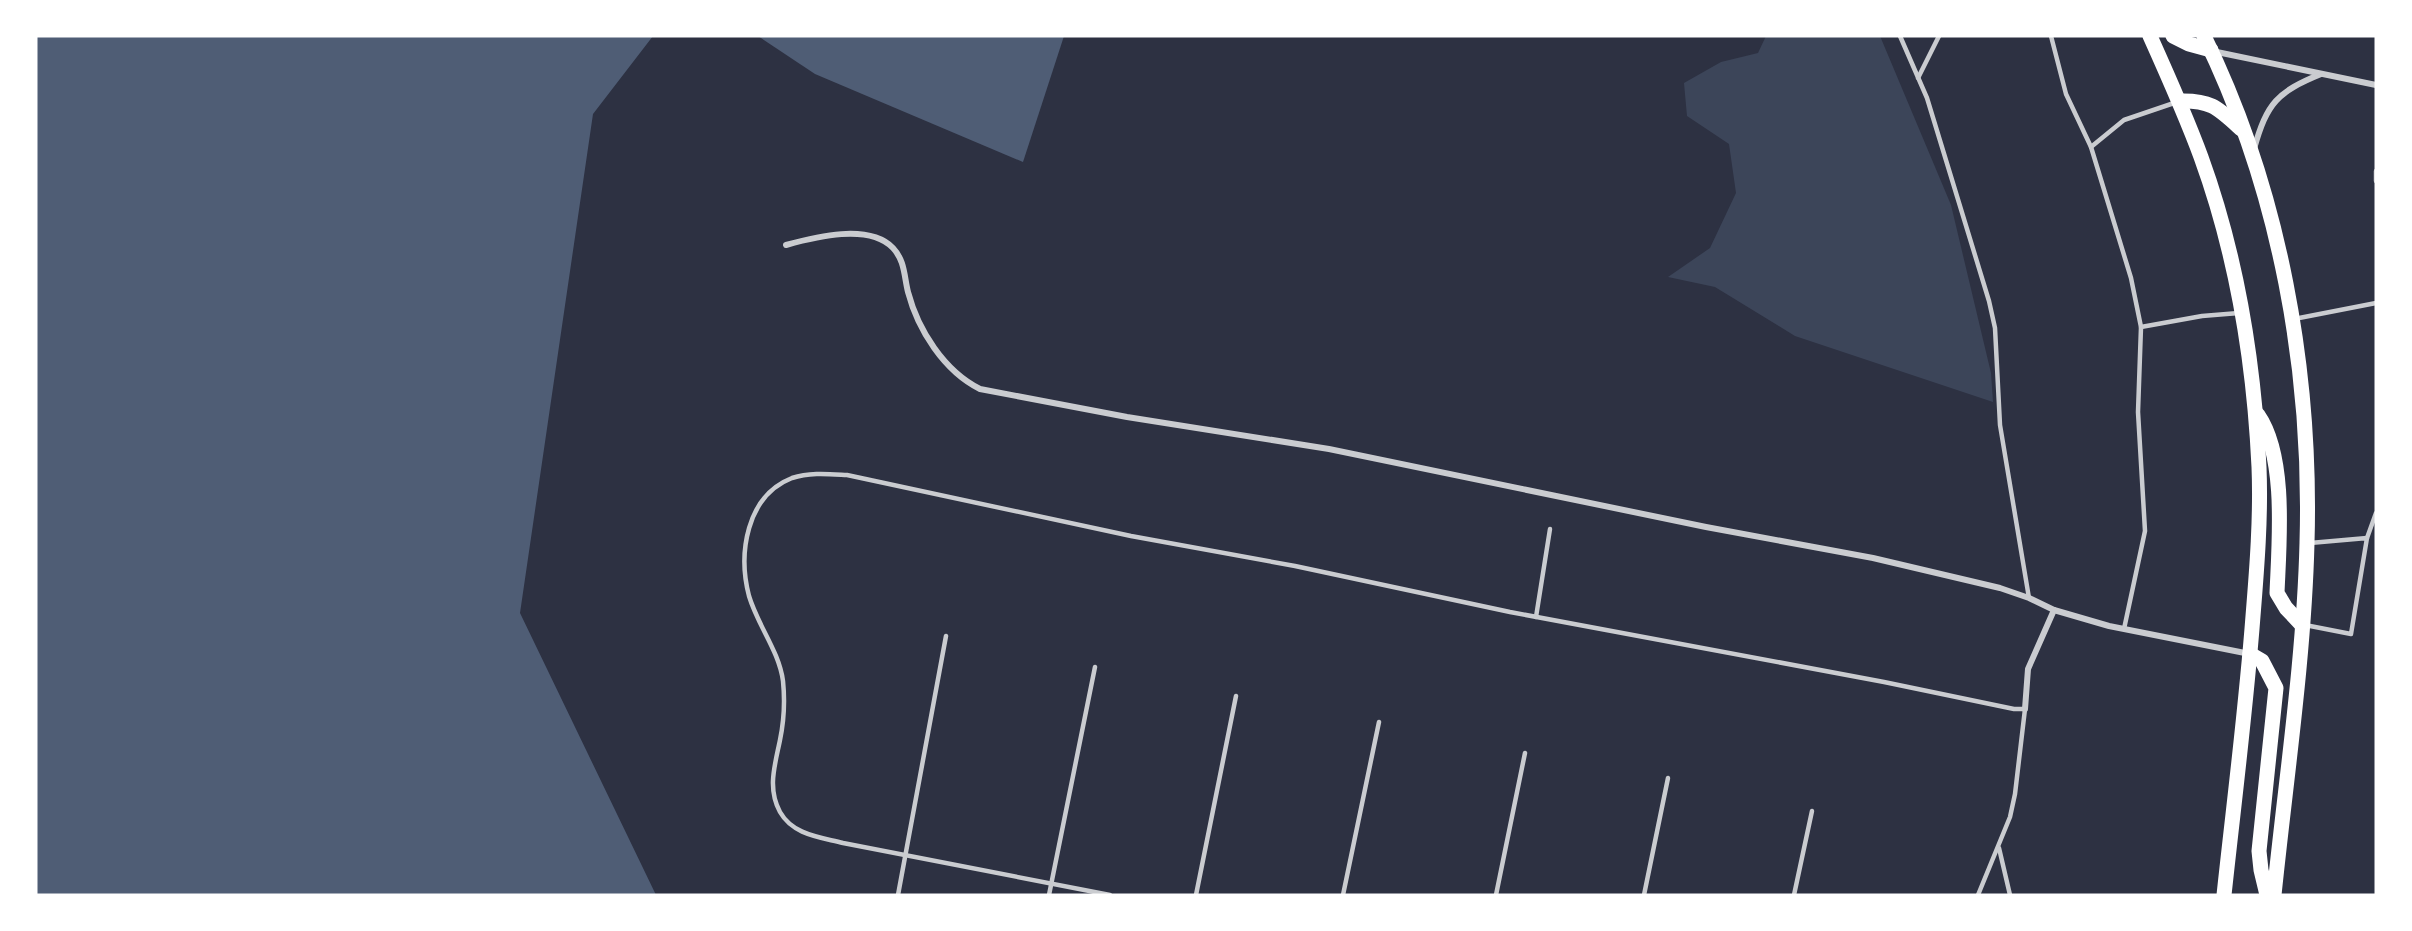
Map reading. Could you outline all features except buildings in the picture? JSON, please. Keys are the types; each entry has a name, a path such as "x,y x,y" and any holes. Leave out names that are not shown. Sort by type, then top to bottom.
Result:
{"main road":[{"path":"2150,36 2201,158 2221,221 2242,312 2255,410 2259,469 2258,548 2250,654 2224,895"},
{"path":"2173,36 2189,44 2211,50"},
{"path":"2204,36 2244,131 2280,259 2292,320 2304,406 2307,543 2302,625 2274,895"},
{"path":"2179,101 2200,101 2215,106 2244,131"},
{"path":"2255,410 2264,424 2277,474 2277,593 2286,608 2302,625"},
{"path":"2250,654 2262,661 2276,688 2259,851 2267,895"}],"street":[{"path":"2211,50 2376,85"},
{"path":"2252,158 2263,119 2275,101 2297,84 2321,74"},
{"path":"786,245 821,236 844,234 886,242 894,249 903,265 907,290 914,310 940,357 949,369 980,389 1127,417 1340,452 1873,558 2000,588 2054,610 2124,629 2250,654"},
{"path":"2025,709 2028,669 2054,610"}],"lane":[{"path":"1900,36 1927,98 1993,318 2000,425 2029,598"},
{"path":"1918,78 1939,36"},
{"path":"2051,36 2066,94 2091,147 2131,278 2141,327 2138,412 2145,531 2124,629"},
{"path":"2091,147 2124,120 2179,101"},
{"path":"2376,171 2376,180"},
{"path":"2292,320 2376,303"},
{"path":"2141,327 2202,316 2242,312"},
{"path":"1110,895 843,843 801,832 790,825 780,812 772,782 784,709 783,680 778,661 749,596 744,572 746,537 762,503 776,487 792,478 816,474 847,475 1131,536 1295,566 1536,617 1884,682 2013,709 2025,709 2010,817 1978,895"},
{"path":"2302,625 2351,634 2367,538 2376,513"},
{"path":"1536,617 1550,529"},
{"path":"2307,543 2367,538"},
{"path":"898,895 946,636"},
{"path":"1049,895 1095,667"},
{"path":"1196,895 1236,696"},
{"path":"1343,895 1379,722"},
{"path":"1496,895 1526,753"},
{"path":"1644,895 1668,778"},
{"path":"1794,895 1812,811"},
{"path":"1998,847 2010,895"}],"shaded area":[{"path":"36,36 653,36 593,114 520,613 656,895 36,895"},
{"path":"758,36 1064,36 1023,162 815,74"},
{"path":"1766,36 1880,36 1951,205 1991,373 1993,402 1795,336 1715,287 1668,277 1710,248 1736,193 1729,144 1687,116 1684,83 1721,62 1758,53"}]}
